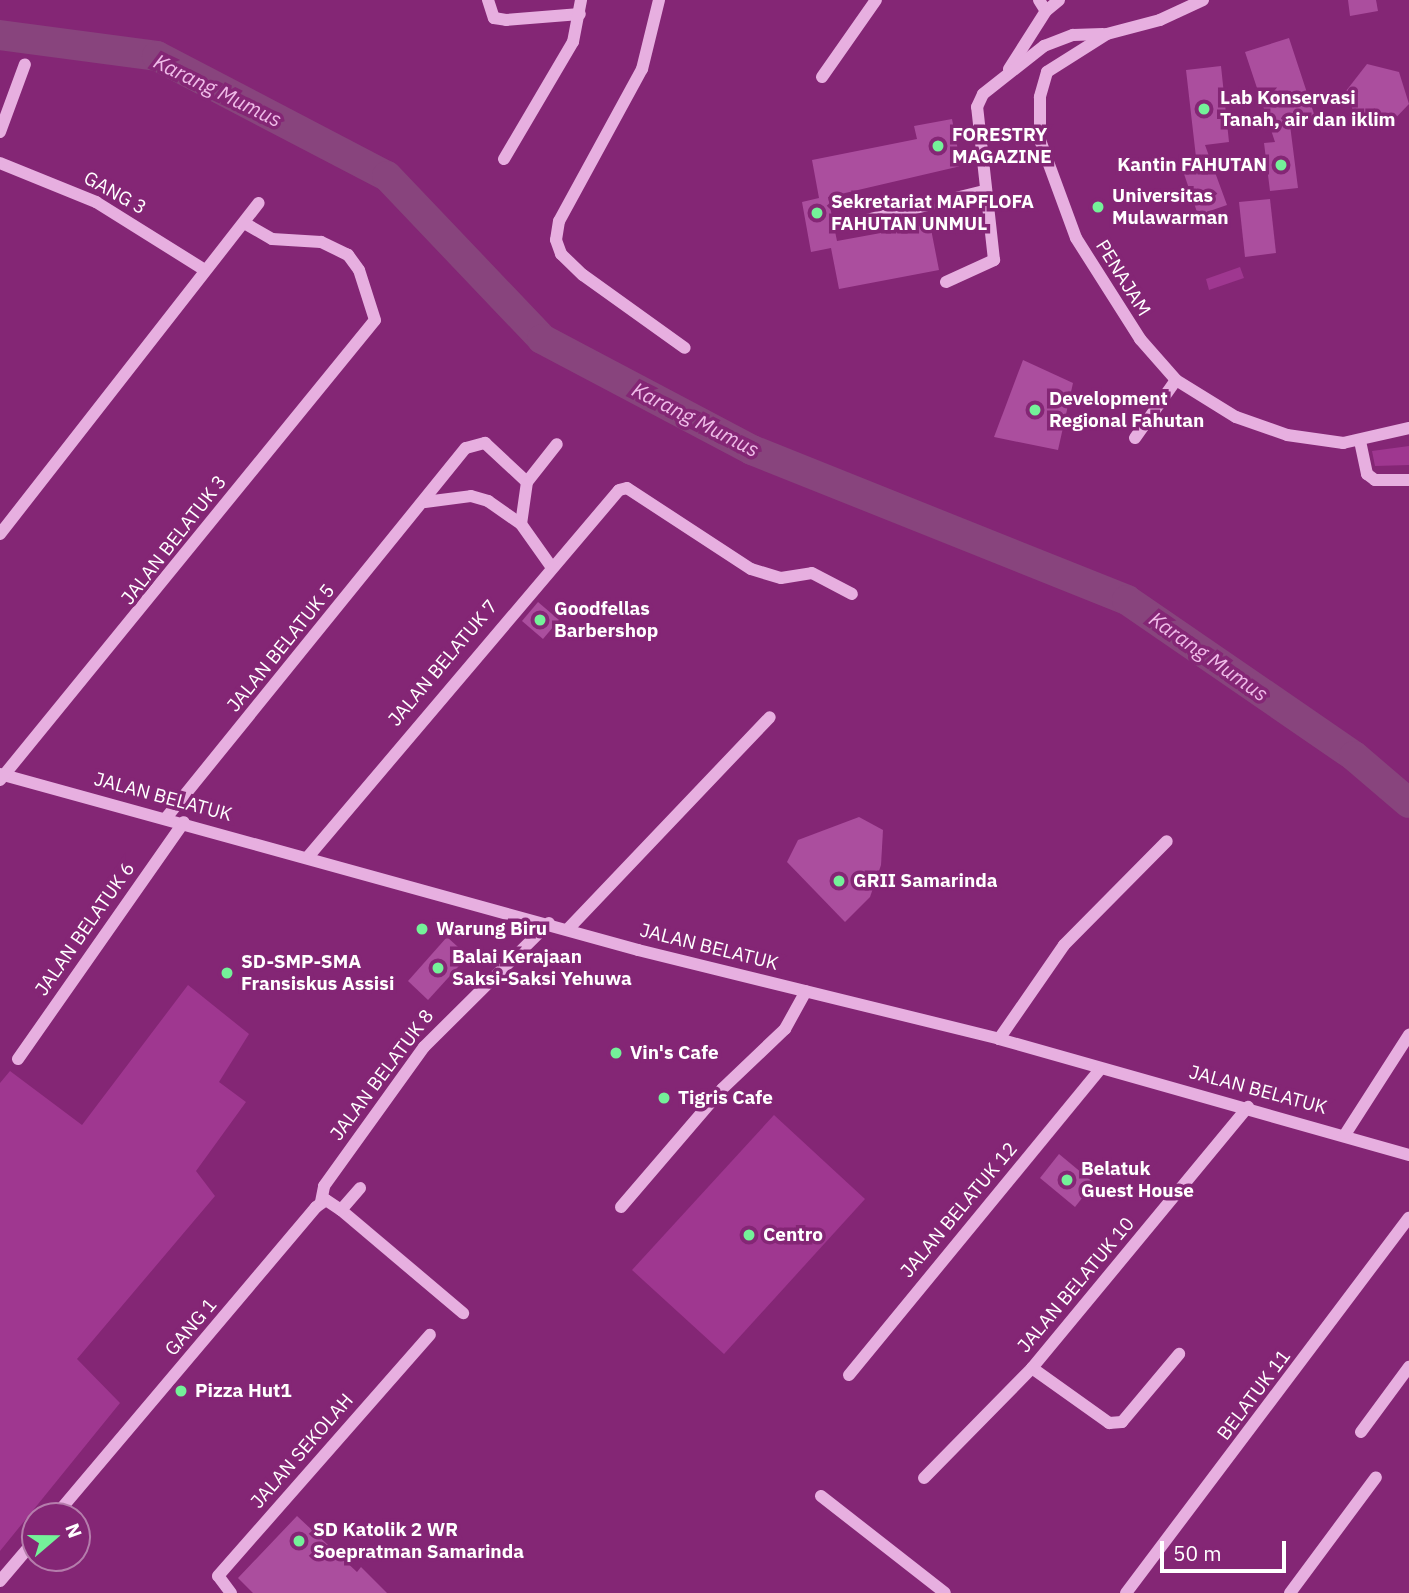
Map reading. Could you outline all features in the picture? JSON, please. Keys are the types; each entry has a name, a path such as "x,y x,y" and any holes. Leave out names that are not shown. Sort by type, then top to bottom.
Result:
{"street":[{"path":"488,0 494,18 506,20 580,14"},
{"path":"504,159 553,83 580,14 581,0"},
{"path":"659,0 642,69 559,221 556,240 561,254 583,275 685,348"},
{"path":"822,77 876,0"},
{"path":"1009,69 1042,5 1059,0"},
{"name":"PENAJAM","path":"1203,0 1160,20 1107,34 1047,72 1040,97 1040,140 1082,249 1140,339 1175,380 1236,417 1287,435 1360,441 1409,428"},
{"path":"946,282 994,260 984,191 977,107 983,93 1009,69 1073,35 1107,34"},
{"path":"0,132 25,64"},
{"name":"GANG 3","path":"0,163 105,206 205,270"},
{"path":"846,225 984,191"},
{"path":"0,534 259,203"},
{"name":"JALAN BELATUK 3","path":"1,777 372,326 369,296 348,255 321,242 272,239 244,223"},
{"path":"1135,438 1175,380"},
{"path":"1360,441 1367,474 1375,480 1409,481"},
{"name":"JALAN BELATUK 5","path":"166,818 475,444 494,449 527,482"},
{"path":"521,524 527,482 557,444"},
{"name":"JALAN BELATUK 7","path":"307,858 611,495 627,488 751,569 781,578 812,573 852,594"},
{"path":"425,502 454,494 488,500 521,524 550,565"},
{"path":"569,928 770,717"},
{"name":"JALAN BELATUK","path":"1,777 184,822 549,923 999,1039 1100,1069 1346,1133 1409,1155"},
{"name":"JALAN BELATUK 6","path":"18,1059 184,822"},
{"path":"999,1039 1063,945 1167,841"},
{"name":"JALAN BELATUK 8","path":"321,1202 324,1186 424,1047 549,923"},
{"path":"621,1207 722,1089 785,1030 806,991"},
{"path":"1346,1133 1409,1035"},
{"name":"JALAN BELATUK 12","path":"849,1376 1100,1069"},
{"name":"JALAN BELATUK 10","path":"924,1478 1032,1368 1248,1107"},
{"path":"341,1210 360,1188"},
{"path":"321,1202 341,1210 463,1313"},
{"name":"GANG 1","path":"67,1502 321,1202"},
{"name":"BELATUK 11","path":"1126,1593 1409,1218"},
{"name":"JALAN SEKOLAH","path":"231,1593 218,1576 430,1335"},
{"path":"1032,1368 1109,1423 1122,1422 1179,1354"},
{"path":"1361,1432 1409,1367"},
{"path":"1290,1593 1376,1477"},
{"path":"821,1496 945,1593"},
{"path":"0,1581 21,1556"}],"shaded area":[{"path":"1240,267 1244,278 1209,290 1206,279"},
{"path":"1409,446 1409,465 1375,466 1372,451"},
{"path":"188,985 249,1034 219,1082 246,1102 196,1171 215,1196 77,1359 120,1403 40,1502 21,1502 21,1525 0,1551 0,1083 10,1071 82,1125"},
{"name":"Centro","path":"774,1115 865,1199 724,1354 632,1270"}],"building":[{"path":"1348,0 1376,0 1378,11 1350,16"},
{"path":"1289,38 1315,117 1290,125 1298,188 1270,191 1264,143 1275,142 1245,52"},
{"path":"1367,64 1399,72 1409,104 1387,127 1357,122 1346,91"},
{"path":"1221,66 1229,142 1205,145 1227,205 1198,215 1183,171 1197,166 1186,70"},
{"name":"Sekretariat MAPFLOFA FAHUTAN UNMUL","path":"952,119 961,166 828,197 837,241 930,224 939,270 839,289 831,248 811,252 802,202 819,198 812,160 917,139 914,126"},
{"path":"1270,199 1276,253 1245,257 1239,202"},
{"name":"Development Regional Fahutan","path":"1023,360 1073,383 1058,450 994,437"},
{"name":"Goodfellas Barbershop","path":"538,602 559,620 543,639 522,621"},
{"name":"GRII Samarinda","path":"859,817 883,830 881,865 870,897 845,922 787,862 798,840"},
{"name":"Balai Kerajaan Saksi-Saksi Yehuwa","path":"447,937 468,956 428,1000 408,981"},
{"name":"Belatuk Guest House","path":"1059,1154 1094,1183 1075,1207 1040,1178"},
{"name":"SD Katolik 2 WR Soepratman Samarinda","path":"297,1516 357,1572 361,1567 387,1593 253,1593 238,1578"}],"waterway":[{"name":"Karang Mumus","path":"0,35 157,56 387,176 542,339 752,450 1127,600 1354,756 1409,803"}],"place":[{"name":"Lab Konservasi Tanah, air dan iklim","path":"1204,109"},
{"name":"FORESTRY MAGAZINE","path":"938,146"},
{"name":"Kantin FAHUTAN","path":"1281,165"},
{"name":"Universitas Mulawarman","path":"1098,207"},
{"name":"Sekretariat MAPFLOFA FAHUTAN UNMUL","path":"817,213"},
{"name":"Development Regional Fahutan","path":"1035,410"},
{"name":"Goodfellas Barbershop","path":"540,620"},
{"name":"GRII Samarinda","path":"839,881"},
{"name":"Warung Biru","path":"422,929"},
{"name":"Balai Kerajaan Saksi-Saksi Yehuwa","path":"438,968"},
{"name":"SD-SMP-SMA Fransiskus Assisi","path":"227,973"},
{"name":"Vin's Cafe","path":"616,1053"},
{"name":"Tigris Cafe","path":"664,1098"},
{"name":"Belatuk Guest House","path":"1067,1180"},
{"name":"Centro","path":"749,1235"},
{"name":"Pizza Hut1","path":"181,1391"},
{"name":"SD Katolik 2 WR Soepratman Samarinda","path":"299,1541"}]}
